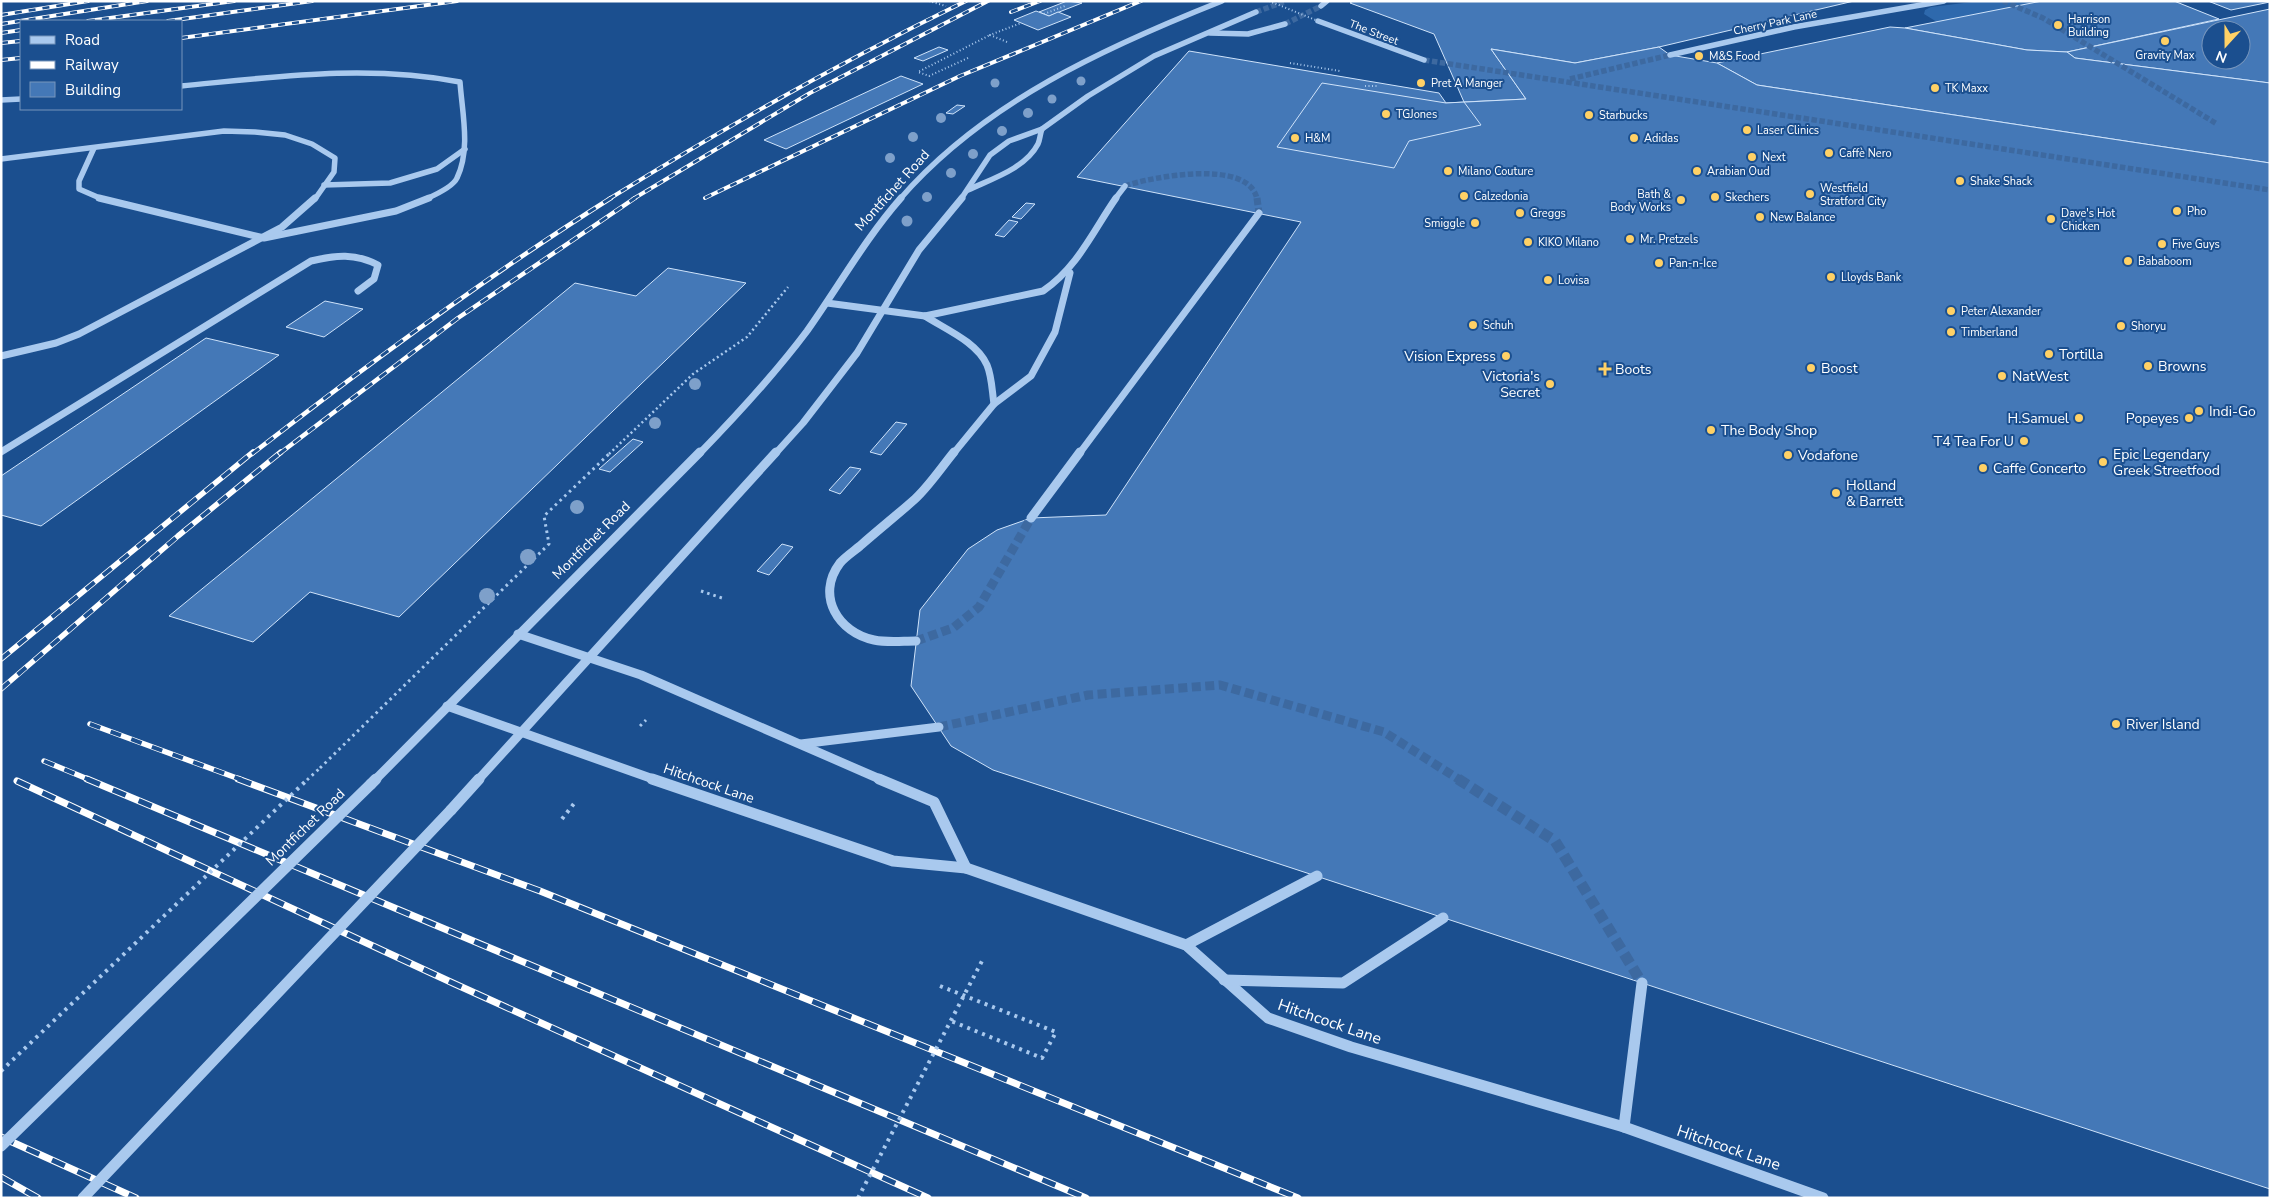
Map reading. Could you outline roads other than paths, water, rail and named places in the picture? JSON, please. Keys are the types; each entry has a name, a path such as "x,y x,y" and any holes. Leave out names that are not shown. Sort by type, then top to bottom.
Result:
{"street":[{"name":"Montfichet Road","path":"1,1146 371,784 749,401 794,348 827,303 843,274 877,225 938,159 962,138 1055,78 1130,39 1222,1"},
{"path":"1321,6 1327,1"},
{"name":"Cherry Park Lane","path":"1670,55 1794,28 1944,1"},
{"path":"83,1198 524,732 803,423 857,353 919,250 968,190 990,155 1009,141 1042,129 1088,96 1154,56 1256,12"},
{"name":"The Street","path":"1318,21 1400,53 1424,60"},
{"path":"1208,33 1246,36 1271,31 1285,24"},
{"path":"94,148 79,181 79,189 104,200 264,238 396,211 436,195 457,179 465,149 460,82 427,74 365,71 182,86"},
{"path":"1,100 20,99"},
{"path":"968,190 1007,171 1026,158 1037,146 1042,129"},
{"path":"1,159 94,148 208,131 261,132 302,139 322,148 334,158 334,172 314,200 282,227 264,238 79,334 56,343 1,356"},
{"path":"324,185 390,183 437,169 465,149"},
{"path":"916,641 888,642 861,635 842,625 829,603 830,577 846,558 917,497 994,404 1030,376 1055,332 1070,272 1111,203 1125,186"},
{"path":"1031,518 1259,213"},
{"path":"1,452 311,260 337,255 363,256 378,265 374,278 358,290"},
{"path":"827,303 925,316 1031,295 1058,283 1070,272"},
{"path":"925,316 969,346 984,360 990,375 994,404"},
{"path":"518,634 666,685 801,744 866,775 934,802 966,868"},
{"name":"Hitchcock Lane","path":"447,706 524,732 608,764 893,861 966,868 1186,945 1268,1018 1351,1047 1624,1127 1824,1198"},
{"path":"801,744 939,728"},
{"path":"1186,945 1317,876"},
{"path":"1224,980 1343,983 1443,918"},
{"path":"1624,1127 1642,983"}],"tunnel":[{"path":"1256,12 1286,1"},
{"path":"2003,1 2043,18 2217,124"},
{"path":"1285,24 1321,6"},
{"path":"1570,79 1670,55"},
{"path":"1424,60 2270,190"},
{"path":"1125,186 1176,175 1219,174 1237,178 1250,186 1257,199"},
{"path":"1257,198 1259,213"},
{"path":"916,641 953,628 979,607 1031,518"},
{"path":"939,727 1088,695 1220,685 1384,732 1460,780"},
{"path":"1458,779 1555,841 1642,983"}],"railway":[{"path":"1,15 88,1"},
{"path":"26,20 147,1"},
{"path":"95,20 234,1"},
{"path":"175,20 312,1"},
{"path":"182,38 457,1"},
{"path":"609,199 785,95 966,1"},
{"path":"633,199 810,93 988,1"},
{"path":"1011,12 1040,1"},
{"path":"705,198 960,76 1141,1"},
{"path":"1,24 20,21"},
{"path":"1,33 20,30"},
{"path":"1,43 20,41"},
{"path":"1,60 20,58"},
{"path":"252,454 429,322 519,258 611,198"},
{"path":"279,454 458,318 635,198"},
{"path":"1,659 253,452"},
{"path":"1,689 178,536 281,452"},
{"path":"90,724 242,780"},
{"path":"44,761 90,780"},
{"path":"87,779 1086,1198"},
{"path":"238,779 540,891 1298,1198"},
{"path":"17,781 455,984 928,1198"},
{"path":"1,1137 136,1198"},
{"path":"1,1177 38,1198"}],"place":[{"name":"Harrison Building","path":"2058,25"},
{"name":"Gravity Max","path":"2165,41"},
{"name":"M&S Food","path":"1699,56"},
{"name":"Pret A Manger","path":"1421,83"},
{"name":"TK Maxx","path":"1935,88"},
{"name":"TGJones","path":"1386,114"},
{"name":"Starbucks","path":"1589,115"},
{"name":"Laser Clinics","path":"1747,130"},
{"name":"H&M","path":"1295,138"},
{"name":"Adidas","path":"1634,138"},
{"name":"Caffè Nero","path":"1829,153"},
{"name":"Next","path":"1752,157"},
{"name":"Milano Couture","path":"1448,171"},
{"name":"Arabian Oud","path":"1697,171"},
{"name":"Shake Shack","path":"1960,181"},
{"name":"Westfield Stratford City","path":"1810,194"},
{"name":"Calzedonia","path":"1464,196"},
{"name":"Skechers","path":"1715,197"},
{"name":"Bath & Body Works","path":"1681,200"},
{"name":"Pho","path":"2177,211"},
{"name":"Greggs","path":"1520,213"},
{"name":"New Balance","path":"1760,217"},
{"name":"Dave's Hot Chicken","path":"2051,219"},
{"name":"Smiggle","path":"1475,223"},
{"name":"Mr. Pretzels","path":"1630,239"},
{"name":"KIKO Milano","path":"1528,242"},
{"name":"Five Guys","path":"2162,244"},
{"name":"Bababoom","path":"2128,261"},
{"name":"Pan-n-Ice","path":"1659,263"},
{"name":"Lloyds Bank","path":"1831,277"},
{"name":"Lovisa","path":"1548,280"},
{"name":"Peter Alexander","path":"1951,311"},
{"name":"Schuh","path":"1473,325"},
{"name":"Shoryu","path":"2121,326"},
{"name":"Timberland","path":"1951,332"},
{"name":"Tortilla","path":"2049,354"},
{"name":"Vision Express","path":"1506,356"},
{"name":"Browns","path":"2148,366"},
{"name":"Boost","path":"1811,368"},
{"name":"Boots","path":"1605,369"},
{"name":"NatWest","path":"2002,376"},
{"name":"Victoria's Secret","path":"1550,384"},
{"name":"Indi-Go","path":"2199,411"},
{"name":"H.Samuel","path":"2079,418"},
{"name":"Popeyes","path":"2189,418"},
{"name":"The Body Shop","path":"1711,430"},
{"name":"T4 Tea For U","path":"2024,441"},
{"name":"Vodafone","path":"1788,455"},
{"name":"Epic Legendary Greek Streetfood","path":"2103,462"},
{"name":"Caffe Concerto","path":"1983,468"},
{"name":"Holland & Barrett","path":"1836,493"},
{"name":"River Island","path":"2116,724"}]}
